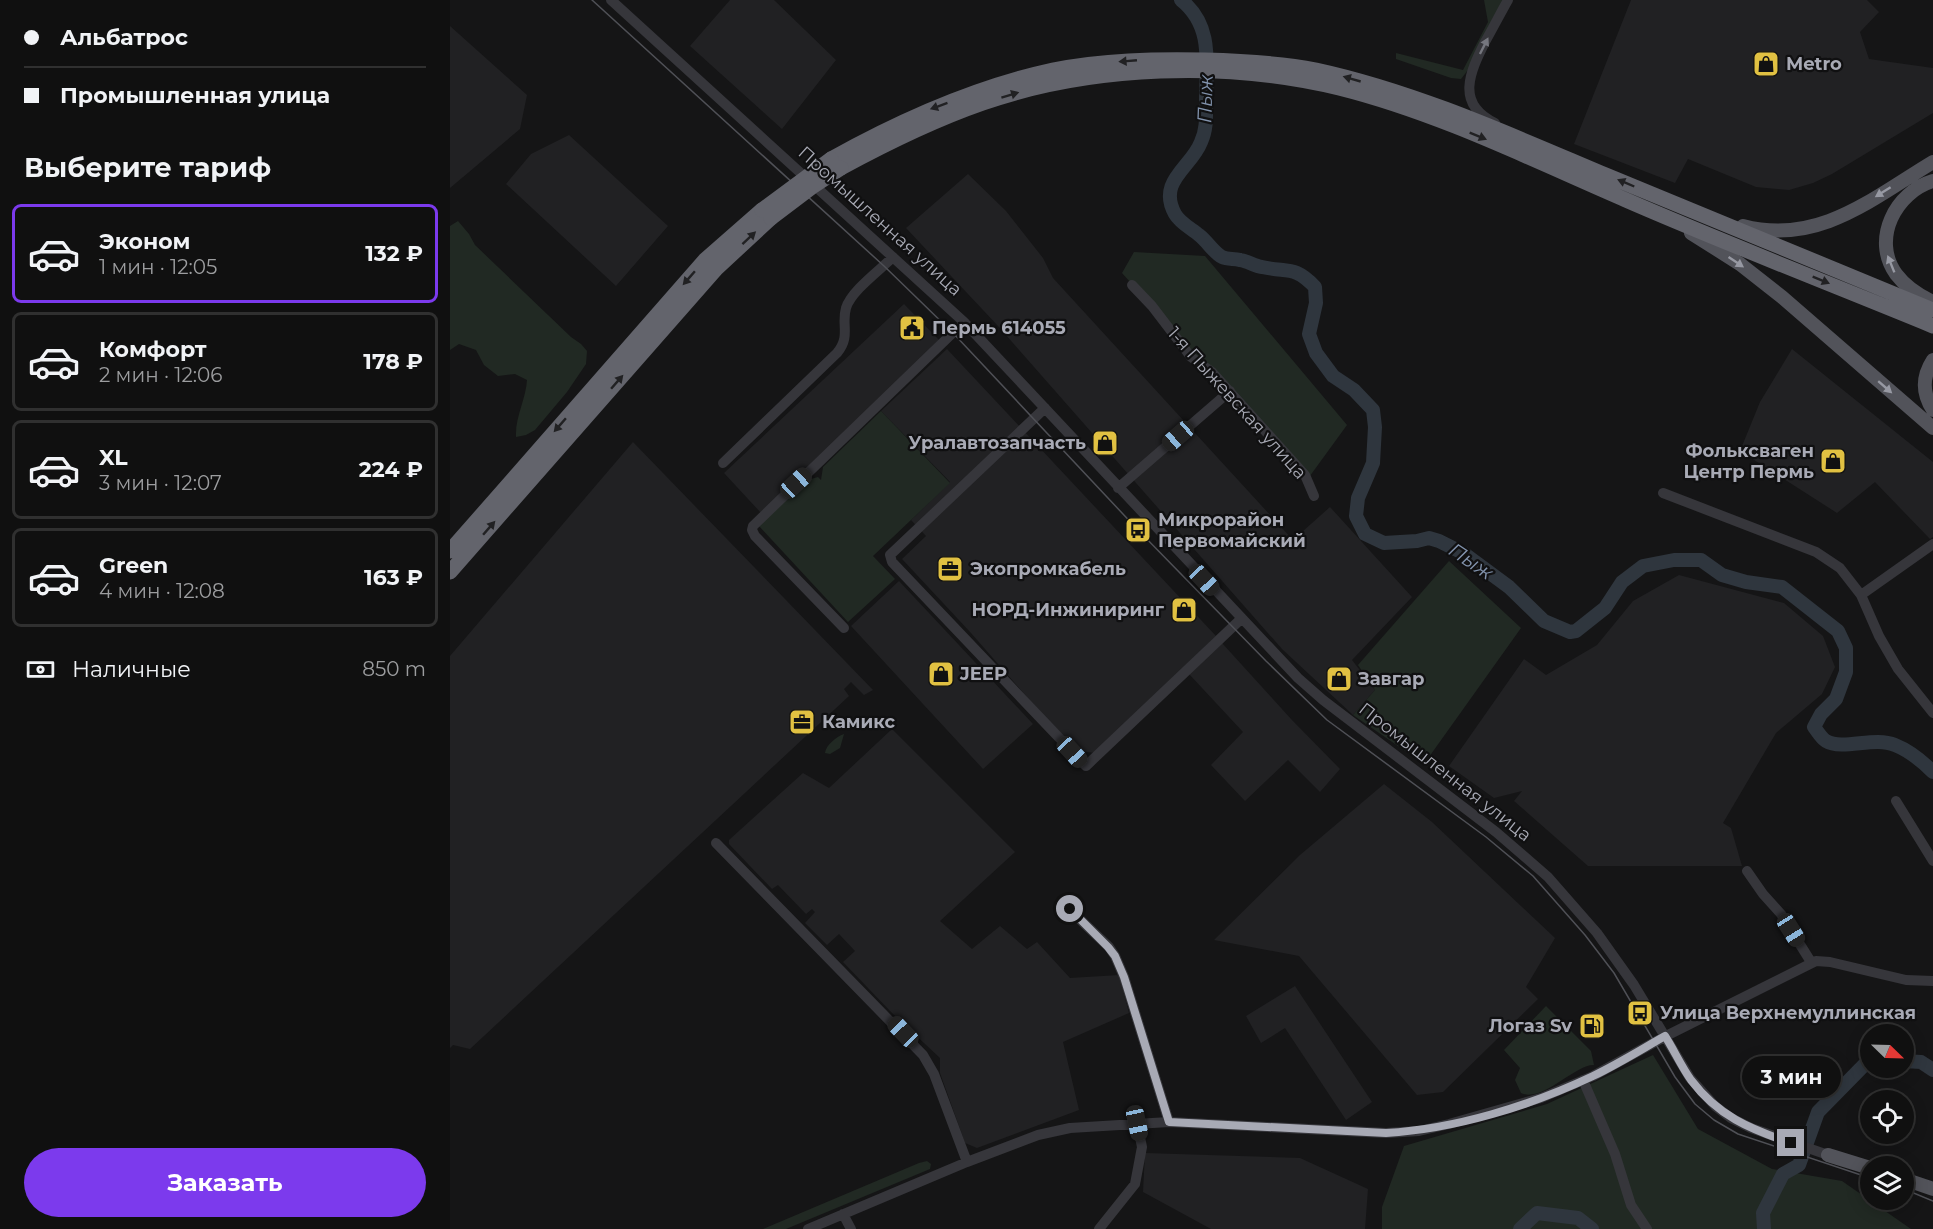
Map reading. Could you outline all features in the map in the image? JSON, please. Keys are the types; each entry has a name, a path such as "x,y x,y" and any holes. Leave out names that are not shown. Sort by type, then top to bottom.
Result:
{"highway":[{"path":"450,551 705,260 766,214 812,187 836,164 937,121 1023,91 1094,77 1156,72 1186,66 1235,67 1313,70 1373,85 1543,148 1933,310"},
{"path":"1235,67 1310,82 1369,97 1424,115 1933,326"},
{"path":"450,572 766,214"}],"main road":[{"path":"1680,206 1758,230 1778,232 1805,230 1842,216 1933,162"},
{"path":"1933,181 1921,184 1906,195 1894,209 1888,226 1886,245 1889,260 1896,274 1913,290 1933,302"},
{"path":"1630,202 1689,232 1740,264 1782,297 1933,428"},
{"path":"1933,360 1927,370 1924,386 1926,399 1933,410"},
{"name":"Промышленная улица","path":"1828,1155 1860,1165"},
{"path":"1914,1183 1933,1190"}],"street":[{"name":"Промышленная улица","path":"611,0 964,322 1298,678 1323,700 1496,832 1548,877 1597,933 1634,985 1690,1078 1715,1106 1751,1128 1828,1155"},
{"path":"1508,0 1474,64 1469,82 1469,94 1478,111 1488,120 1543,148"},
{"path":"723,463 837,353 845,341 845,314 849,300 893,257"},
{"name":"1-я Пыжевская улица","path":"1132,285 1152,306 1191,357 1212,372 1305,475 1314,496"},
{"path":"844,628 755,536 752,530 755,523 964,322"},
{"path":"1118,488 1230,391"},
{"path":"1046,408 890,555 892,562 1086,766 1241,619"},
{"path":"1663,493 1816,552 1840,568 1861,595 1879,636 1898,669 1933,713"},
{"path":"1861,595 1933,544"},
{"path":"1896,801 1933,861"},
{"path":"717,843 923,1055 934,1074 967,1162"},
{"path":"1747,871 1781,914 1811,962"},
{"path":"1070,909 1115,956 1124,977 1169,1122"},
{"path":"807,1229 967,1162 1038,1135 1056,1131 1169,1122 1386,1133 1419,1131 1541,1098 1583,1080 1811,962 1830,962 1906,980 1933,981"},
{"path":"1583,1080 1615,1154 1631,1205 1647,1229"},
{"path":"1099,1229 1135,1184 1142,1147 1137,1123"},
{"path":"843,1214 851,1229"}],"shaded area":[{"path":"730,0 774,0 836,60 782,129 690,46"},
{"path":"1484,0 1503,0 1468,70 1461,79 1451,78 1396,59 1396,53 1463,70 1488,22"},
{"path":"1631,0 1867,0 1879,12 1860,32 1869,59 1933,68 1933,113 1832,174 1813,183 1789,190 1756,187 1688,159 1675,183 1574,144"},
{"path":"450,26 527,95 520,129 450,188"},
{"path":"569,135 668,226 616,286 506,184 531,154"},
{"path":"968,174 1006,211 1043,258 1053,278 1293,540 1330,507 1412,597 1352,660 1375,690 1353,715 1282,649 998,326 906,228"},
{"path":"458,221 475,245 587,351 586,364 567,392 535,430 526,435 516,437 517,422 527,380 515,374 498,376 484,365 476,350 459,344 450,350 450,226"},
{"path":"1134,252 1205,256 1347,425 1307,480 1122,273"},
{"path":"904,304 940,341 761,513 724,473"},
{"path":"947,349 1216,636 1095,753 1079,751 1041,713 902,559 926,536 911,520 950,482 881,411"},
{"path":"1792,349 1933,462 1933,537 1930,539 1875,482 1837,513 1740,451 1760,402"},
{"path":"881,411 950,483 873,556 895,579 848,622 759,526 807,480 818,477 821,480 823,467"},
{"path":"633,442 873,690 864,695 851,682 844,689 849,696 470,1049 453,1045 450,1048 450,656"},
{"path":"1449,561 1521,628 1424,764 1353,715 1375,690 1358,665"},
{"path":"1679,575 1784,603 1823,636 1835,667 1822,694 1776,733 1723,823 1731,828 1742,866 1588,866 1514,801 1522,791 1494,798 1449,766 1524,659 1546,675 1597,645 1633,601"},
{"name":"JEEP","path":"899,581 1033,724 983,769 851,626"},
{"path":"1222,643 1340,769 1320,792 1288,760 1245,801 1211,765 1243,732 1189,674"},
{"path":"892,729 1015,852 940,921 972,949 1000,926 1027,949 1037,942 1070,978 1119,975 1129,1013 1063,1042 1079,1110 977,1148 965,1143 940,1073 940,1058 843,962 855,951 839,934 827,945 805,923 815,912 812,909 806,914 778,885 772,889 729,844 729,840 803,773 829,788"},
{"path":"844,734 840,748 830,754 825,753 832,742"},
{"path":"1384,784 1432,822 1555,938 1526,987 1538,999 1443,1092 1417,1095 1299,956 1214,940 1300,855"},
{"path":"1295,986 1372,1102 1346,1120 1285,1028 1261,1043 1246,1016"},
{"path":"1546,1006 1591,1051 1594,1065 1578,1070 1539,1093 1530,1095 1521,1093 1515,1080 1520,1068 1504,1050"},
{"path":"1653,1055 1698,1129 1772,1169 1842,1181 1860,1194 1860,1210 1884,1210 1911,1229 1382,1229 1382,1207 1404,1146 1547,1104"},
{"path":"1145,1153 1300,1158 1368,1189 1365,1229 1211,1229 1143,1192"},
{"path":"927,1161 931,1164 930,1169 786,1229 763,1229 919,1163"}],"waterway":[{"name":"Пыж","path":"1181,0 1192,10 1199,22 1206,47 1206,122 1203,137 1196,151 1178,175 1170,192 1175,214 1222,257 1271,269 1290,271 1302,275 1315,287 1316,303 1309,334 1316,353 1333,376 1354,390 1373,410 1375,427 1373,463 1358,498 1356,516 1365,534 1384,543 1429,538 1439,541 1463,553 1509,587 1544,621 1570,632 1576,631 1605,608 1622,582 1643,566 1674,560 1701,560 1722,575 1746,582 1782,587 1838,631 1846,648 1846,672 1836,699 1821,714 1814,727 1821,737 1833,744 1841,745 1878,742 1895,745 1916,757 1933,772"},
{"path":"1914,1062 1921,1062 1933,1070"},
{"path":"1764,1229 1763,1213 1783,1174 1799,1165 1818,1112 1860,1069"},
{"path":"1520,1229 1537,1213 1578,1218 1592,1229"}],"tram line":[{"path":"592,0 884,266 953,333 1138,530 1327,720 1486,837 1533,876 1585,935 1614,973 1675,1077 1695,1104 1714,1120 1738,1134 1860,1175"},
{"path":"1914,1193 1933,1201"}],"place":[{"name":"Metro","path":"1766,64"},
{"name":"Пермь 614055","path":"912,328"},
{"name":"Уралавтозапчасть","path":"1105,443"},
{"name":"Фольксваген Центр Пермь","path":"1833,461"},
{"name":"Микрорайон Первомайский","path":"1138,530"},
{"name":"Экопромкабель","path":"950,569"},
{"name":"НОРД-Инжиниринг","path":"1184,610"},
{"name":"JEEP","path":"941,674"},
{"name":"Завгар","path":"1339,679"},
{"name":"Камикс","path":"802,722"},
{"name":"Улица Верхнемуллинская","path":"1640,1013"},
{"name":"Логаз Sv","path":"1592,1026"}],"route":[{"path":"1070,909 1115,956 1124,977 1169,1122 1386,1133 1419,1131 1541,1098 1593,1076 1665,1036 1690,1078 1715,1106 1731,1118 1751,1128 1791,1143"}]}
